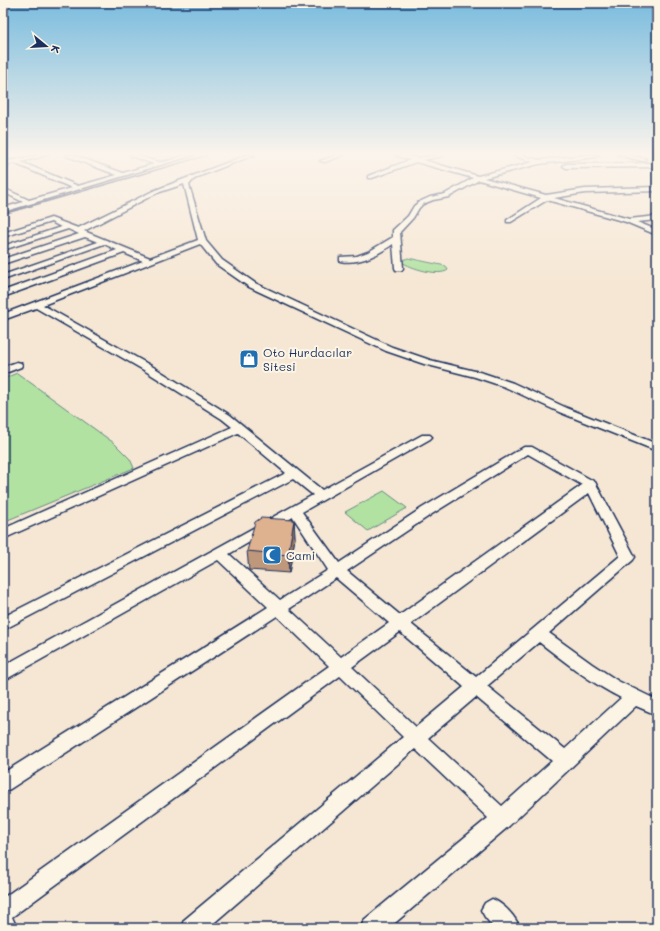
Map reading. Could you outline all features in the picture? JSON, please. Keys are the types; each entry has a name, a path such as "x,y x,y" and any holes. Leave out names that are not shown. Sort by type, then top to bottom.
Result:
{"street":[{"path":"21,198 28,202"},
{"path":"3,210 41,198"},
{"path":"78,231 142,198"},
{"path":"189,198 202,241 209,252 219,262 252,285 389,349 427,362 478,375 509,385 569,412 657,448"},
{"path":"399,268 396,238 397,230 411,217 418,204 432,198"},
{"path":"509,221 545,198"},
{"path":"552,198 628,221 657,233"},
{"path":"628,221 657,218"},
{"path":"3,235 51,220 151,260"},
{"path":"3,248 68,227"},
{"path":"3,262 86,234"},
{"path":"343,259 352,259 364,256 384,247 396,238"},
{"path":"3,317 202,241"},
{"path":"3,278 104,242"},
{"path":"3,294 124,250"},
{"path":"3,255 76,289"},
{"path":"36,304 151,370 226,417 322,496"},
{"path":"3,371 17,365"},
{"path":"3,534 239,428"},
{"path":"3,674 426,437"},
{"path":"3,783 337,571 427,511 528,449 591,484 628,557 192,928"},
{"path":"3,624 295,473"},
{"path":"3,911 591,484"},
{"path":"295,511 337,571 565,761"},
{"path":"220,552 502,819"},
{"path":"538,633 586,670 657,708"},
{"path":"372,928 502,819 634,697"},
{"path":"492,910 509,928"},
{"path":"3,921 6,928"}],"green space":[{"path":"408,258 446,266 448,270 438,273 411,267 402,262"},
{"path":"17,373 114,443 130,459 134,468 3,522 3,379"},
{"path":"384,491 407,508 368,531 345,512"}],"building":[{"path":"261,518 294,520 288,555 247,551 255,522"}],"railway":[{"path":"3,214 57,198"}],"place":[{"name":"Oto Hurdacılar Sitesi","path":"249,359"},
{"name":"Cami","path":"272,555"}]}
